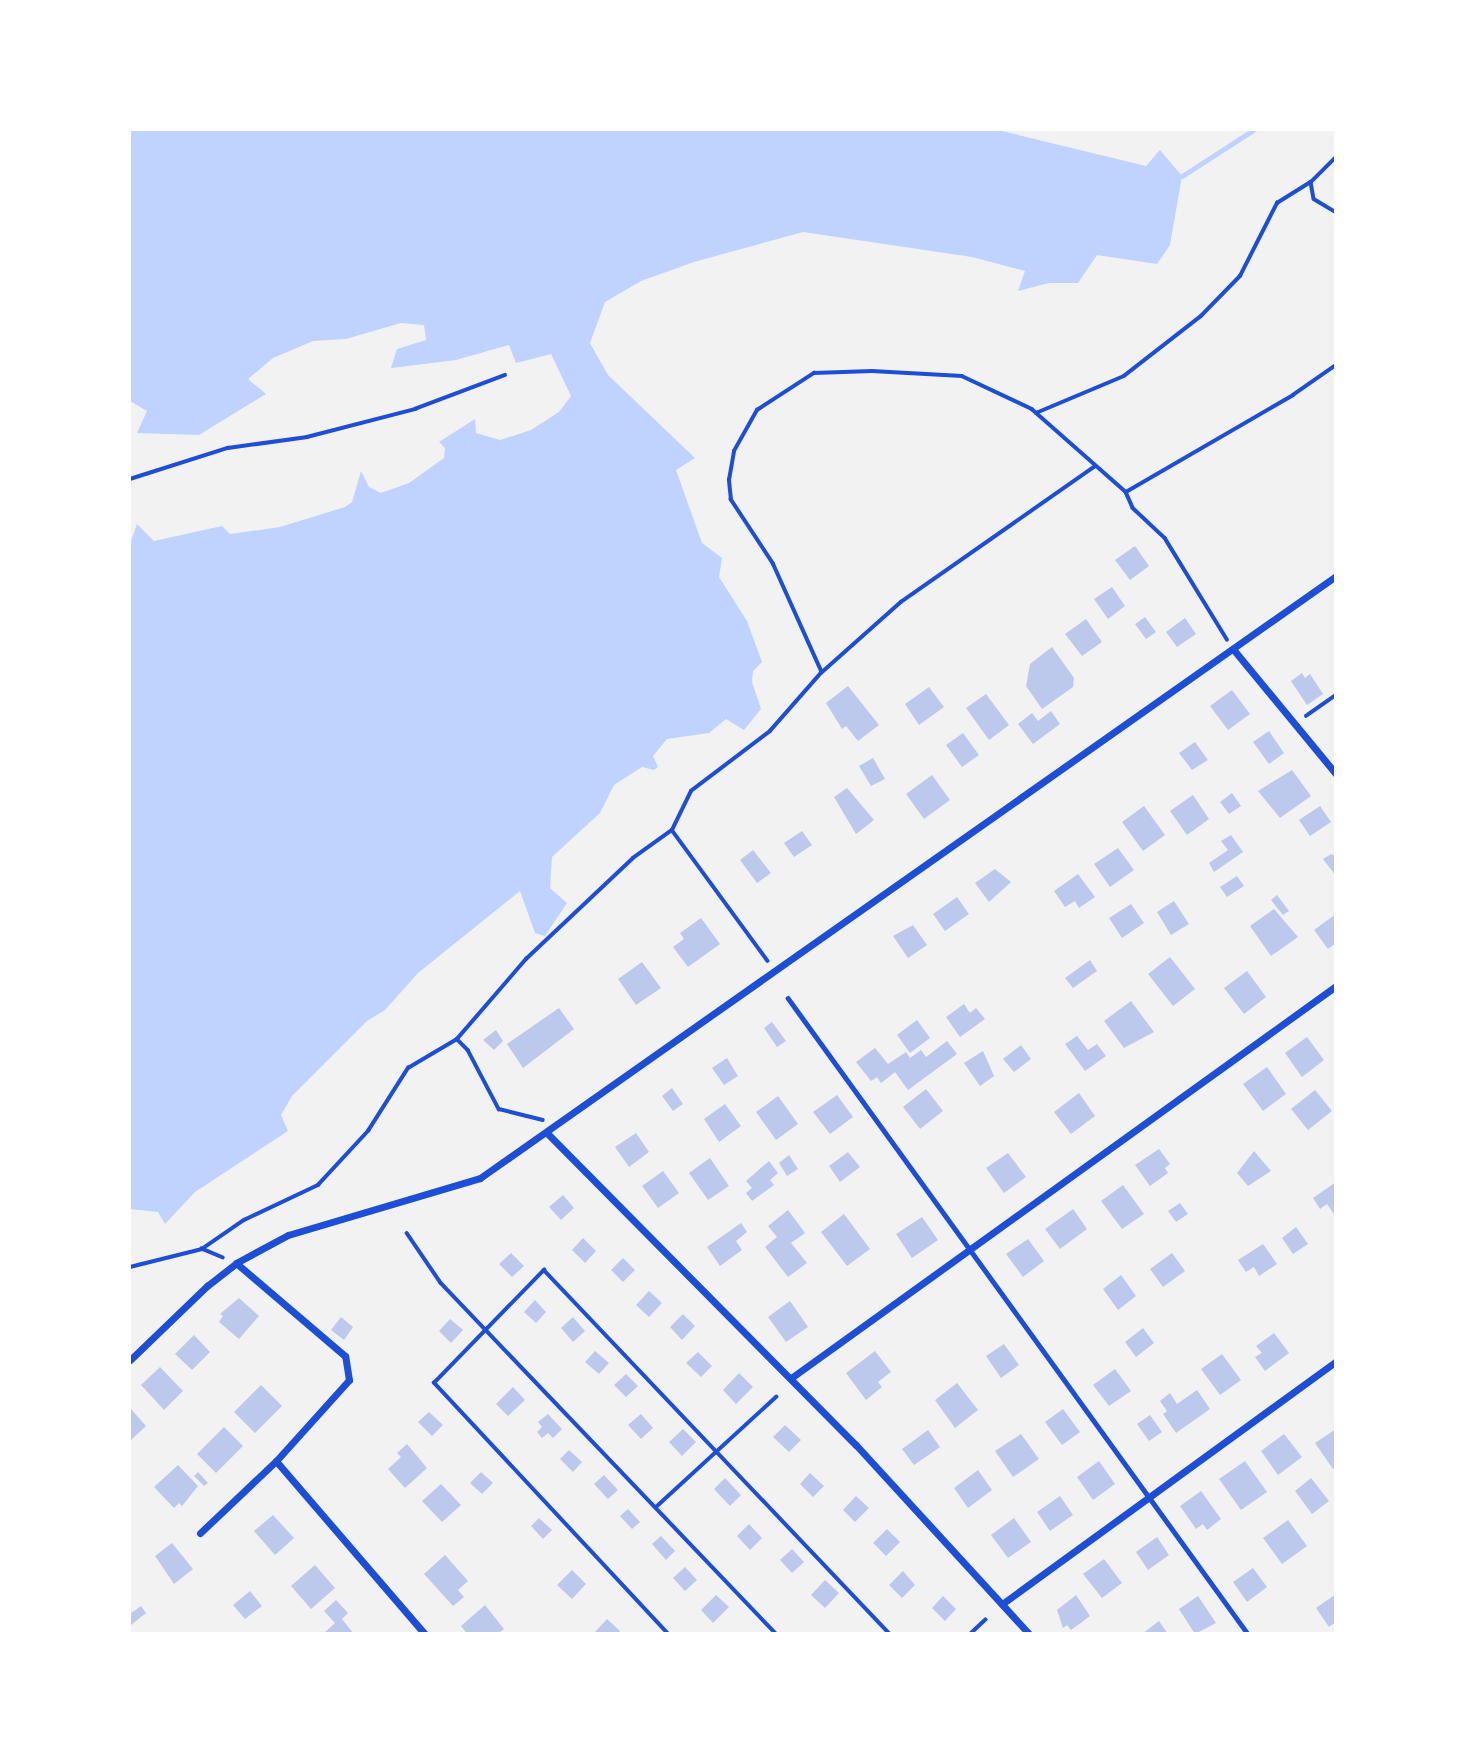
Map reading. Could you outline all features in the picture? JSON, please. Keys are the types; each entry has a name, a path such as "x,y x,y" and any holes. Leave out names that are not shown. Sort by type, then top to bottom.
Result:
{"street":[{"path":"130,1360 236,1263 288,1235 480,1178 776,973 1335,576"},
{"path":"1234,649 1335,774"},
{"path":"791,1378 1335,986"},
{"path":"547,1133 791,1378 1029,1633"},
{"path":"200,1533 276,1461 342,1390 348,1380 345,1356 236,1263"},
{"path":"1002,1604 1335,1361"},
{"path":"276,1461 425,1633"}],"lane":[{"path":"788,998 1248,1633"}],"path":[{"path":"1036,414 1124,376 1201,316 1240,276 1277,203 1311,182 1335,157"},
{"path":"1311,182 1314,199 1335,212"},
{"path":"1126,492 1293,396 1335,365"},
{"path":"821,673 773,564 731,500 734,451 757,410 814,373 872,370 962,376 1036,414 1126,492 1133,508 1172,547 1234,649"},
{"path":"130,479 228,448 307,437 415,409 505,375"},
{"path":"130,1267 202,1249 244,1220 318,1185 368,1131 408,1068 457,1039 526,959 632,858 672,830 691,792 769,731 821,673 901,602 1094,467"},
{"path":"1306,716 1335,695"},
{"path":"672,830 776,973"},
{"path":"457,1039 468,1050 499,1109 544,1121 547,1133"},
{"path":"407,1233 441,1283 489,1329 776,1633"},
{"path":"202,1249 236,1263"},
{"path":"668,1633 434,1383 544,1270 890,1633"},
{"path":"656,1507 776,1397"},
{"path":"970,1633 985,1620"}],"water":[{"path":"130,130 998,130 1146,166 1160,150 1182,176 1170,245 1157,264 1097,255 1078,283 1049,283 1018,291 1025,271 972,257 803,232 694,262 641,281 605,302 590,343 608,375 695,458 676,470 702,543 722,558 719,577 747,621 762,662 753,671 752,682 761,709 744,730 726,719 709,733 667,739 653,756 658,767 654,770 642,767 614,785 600,813 552,857 550,888 567,903 545,936 535,933 520,891 418,973 385,1010 367,1021 292,1096 281,1115 288,1131 195,1192 165,1224 158,1212 130,1209 130,544 137,524 154,541 222,526 230,534 280,527 345,507 352,502 361,471 369,487 381,493 409,483 444,458 445,448 439,442 475,419 476,433 500,440 531,430 559,412 571,396 551,354 516,363 509,345 456,360 391,368 397,349 426,340 424,325 401,323 346,339 313,341 273,358 248,379 266,394 199,435 137,433 147,411 130,401"}],"building":[{"path":"1135,546 1149,566 1130,580 1115,560"},
{"path":"1112,587 1125,606 1108,619 1094,599"},
{"path":"1145,617 1156,632 1146,639 1135,624"},
{"path":"1185,618 1196,634 1177,647 1166,632"},
{"path":"1086,619 1102,642 1082,656 1065,634"},
{"path":"1052,647 1074,678 1073,687 1042,709 1026,686 1030,664"},
{"path":"1302,673 1305,678 1310,674 1323,694 1307,705 1291,681"},
{"path":"848,686 879,725 858,741 846,726 842,729 826,703"},
{"path":"929,687 944,707 919,725 905,704"},
{"path":"1232,690 1250,714 1228,730 1210,706"},
{"path":"986,694 1009,725 989,740 966,708"},
{"path":"1051,711 1060,724 1033,744 1018,724 1032,713 1038,721"},
{"path":"1269,731 1284,753 1269,764 1253,742"},
{"path":"963,733 979,755 962,767 946,745"},
{"path":"1195,742 1208,760 1192,770 1179,753"},
{"path":"873,758 885,779 871,786 859,766"},
{"path":"1292,770 1311,796 1280,818 1258,791"},
{"path":"932,775 950,800 924,819 906,794"},
{"path":"847,788 874,820 856,834 834,797"},
{"path":"1232,793 1241,806 1229,814 1220,802"},
{"path":"1193,795 1209,819 1187,835 1170,811"},
{"path":"1144,806 1165,835 1143,851 1122,822"},
{"path":"1320,806 1331,822 1310,836 1299,820"},
{"path":"802,831 812,845 794,857 784,843"},
{"path":"1231,835 1243,852 1214,872 1209,863 1228,850 1221,841"},
{"path":"1118,848 1134,870 1110,887 1094,864"},
{"path":"753,850 771,873 757,883 740,860"},
{"path":"1331,854 1336,856 1336,876 1323,859"},
{"path":"995,869 1011,882 989,902 975,883"},
{"path":"1078,874 1095,897 1079,908 1075,901 1065,907 1054,891"},
{"path":"1237,876 1244,886 1227,897 1220,887"},
{"path":"1277,895 1289,911 1283,915 1271,900"},
{"path":"957,897 969,914 945,931 933,914"},
{"path":"1174,901 1189,924 1171,935 1157,912"},
{"path":"1131,904 1144,923 1122,938 1109,918"},
{"path":"1274,909 1298,937 1271,956 1250,926"},
{"path":"1336,914 1336,943 1328,949 1314,930"},
{"path":"701,918 720,944 688,967 673,947 684,939 680,933"},
{"path":"913,925 927,945 908,958 893,936"},
{"path":"1170,957 1195,989 1173,1006 1148,974"},
{"path":"1090,960 1097,971 1073,988 1065,978"},
{"path":"642,962 661,988 636,1005 618,979"},
{"path":"1247,971 1266,997 1244,1014 1224,988"},
{"path":"1131,1001 1154,1032 1124,1048 1104,1021"},
{"path":"964,1004 970,1013 976,1008 985,1019 960,1037 946,1017"},
{"path":"559,1008 574,1029 523,1068 507,1044"},
{"path":"917,1020 930,1038 910,1053 897,1035"},
{"path":"772,1022 786,1041 777,1047 764,1028"},
{"path":"496,1030 503,1041 494,1050 483,1040"},
{"path":"1077,1036 1088,1050 1097,1044 1106,1056 1085,1071 1065,1044"},
{"path":"1307,1037 1324,1060 1302,1077 1285,1053"},
{"path":"947,1041 957,1054 908,1090 895,1072 881,1083 877,1077 871,1081 856,1062 875,1048 888,1064 906,1052 910,1058 921,1050 926,1057"},
{"path":"1021,1045 1031,1059 1014,1072 1003,1059"},
{"path":"983,1051 994,1076 980,1086 964,1063"},
{"path":"727,1058 738,1076 724,1085 712,1068"},
{"path":"1267,1067 1286,1094 1263,1111 1243,1084"},
{"path":"672,1088 683,1104 673,1111 662,1096"},
{"path":"926,1089 943,1111 920,1129 903,1107"},
{"path":"1315,1090 1332,1111 1308,1130 1291,1109"},
{"path":"1079,1093 1095,1116 1071,1134 1054,1112"},
{"path":"837,1095 853,1117 830,1134 813,1112"},
{"path":"778,1096 798,1124 776,1140 756,1112"},
{"path":"725,1104 741,1126 719,1142 704,1119"},
{"path":"636,1133 649,1152 629,1167 615,1147"},
{"path":"1159,1149 1170,1164 1165,1168 1168,1173 1150,1186 1135,1165"},
{"path":"1254,1151 1271,1171 1248,1186 1237,1173"},
{"path":"848,1152 860,1167 840,1182 829,1166"},
{"path":"1008,1153 1026,1177 1004,1193 986,1168"},
{"path":"789,1155 798,1169 787,1176 779,1163"},
{"path":"710,1158 729,1186 708,1200 689,1173"},
{"path":"769,1161 778,1173 770,1180 774,1185 752,1201 746,1193 752,1188 746,1181"},
{"path":"663,1171 679,1193 658,1208 642,1186"},
{"path":"1336,1182 1336,1217 1327,1204 1320,1209 1313,1198"},
{"path":"1123,1185 1144,1214 1122,1229 1101,1201"},
{"path":"563,1195 574,1208 561,1220 549,1207"},
{"path":"1180,1203 1188,1214 1176,1222 1168,1211"},
{"path":"1073,1209 1087,1229 1060,1249 1045,1229"},
{"path":"788,1210 805,1233 791,1243 807,1263 788,1277 765,1247 777,1237 768,1226"},
{"path":"844,1214 870,1249 847,1266 821,1232"},
{"path":"922,1217 938,1240 912,1258 896,1234"},
{"path":"741,1223 747,1232 736,1241 742,1250 720,1266 707,1247"},
{"path":"1296,1227 1308,1244 1293,1254 1282,1238"},
{"path":"583,1238 596,1251 585,1263 572,1250"},
{"path":"1028,1239 1044,1261 1023,1277 1006,1254"},
{"path":"1263,1244 1277,1264 1259,1276 1254,1267 1246,1272 1238,1260"},
{"path":"511,1253 524,1266 512,1277 499,1264"},
{"path":"1172,1253 1185,1271 1163,1287 1150,1269"},
{"path":"623,1258 635,1270 623,1282 611,1270"},
{"path":"1121,1275 1136,1296 1118,1310 1103,1289"},
{"path":"649,1291 662,1303 649,1317 636,1305"},
{"path":"239,1298 259,1316 239,1339 219,1322 223,1316 220,1314"},
{"path":"535,1300 546,1312 536,1323 524,1312"},
{"path":"790,1301 808,1327 786,1342 768,1317"},
{"path":"683,1314 695,1326 682,1340 670,1327"},
{"path":"341,1317 353,1327 344,1340 331,1330"},
{"path":"573,1317 585,1331 573,1342 561,1328"},
{"path":"450,1319 463,1330 451,1343 439,1331"},
{"path":"1143,1328 1154,1343 1136,1357 1125,1342"},
{"path":"1274,1333 1289,1353 1265,1371 1255,1357 1262,1353 1256,1346"},
{"path":"194,1335 210,1352 192,1370 175,1354"},
{"path":"1004,1344 1019,1365 1001,1378 986,1356"},
{"path":"595,1351 609,1363 599,1374 585,1362"},
{"path":"875,1351 891,1372 878,1382 882,1387 866,1400 846,1373"},
{"path":"698,1352 712,1366 701,1377 686,1363"},
{"path":"1222,1354 1241,1380 1220,1395 1201,1369"},
{"path":"160,1367 183,1391 164,1410 141,1385"},
{"path":"1115,1369 1131,1391 1109,1406 1093,1385"},
{"path":"739,1373 753,1387 736,1404 723,1390"},
{"path":"626,1374 638,1386 626,1397 614,1385"},
{"path":"957,1383 978,1410 955,1428 935,1400"},
{"path":"261,1385 282,1406 255,1433 234,1412"},
{"path":"513,1387 525,1400 508,1416 496,1404"},
{"path":"1197,1390 1210,1409 1176,1433 1163,1414 1167,1411 1160,1401 1170,1393 1177,1404"},
{"path":"130,1408 146,1426 130,1441"},
{"path":"1063,1409 1080,1432 1062,1445 1045,1422"},
{"path":"429,1412 443,1425 432,1436 418,1422"},
{"path":"548,1414 562,1429 553,1438 548,1433 542,1438 537,1432 542,1427 538,1422"},
{"path":"641,1414 653,1428 641,1439 628,1425"},
{"path":"1150,1415 1162,1432 1149,1441 1137,1424"},
{"path":"785,1425 801,1440 789,1452 773,1437"},
{"path":"224,1427 243,1446 216,1473 197,1454"},
{"path":"683,1429 696,1442 682,1456 669,1442"},
{"path":"1336,1429 1336,1468 1333,1469 1315,1443"},
{"path":"928,1430 940,1447 914,1465 902,1449"},
{"path":"1021,1434 1039,1459 1013,1477 995,1451"},
{"path":"1284,1434 1302,1457 1278,1475 1261,1451"},
{"path":"407,1444 427,1468 405,1488 388,1469 401,1457 397,1453"},
{"path":"569,1450 582,1462 573,1472 560,1459"},
{"path":"1099,1461 1115,1484 1093,1500 1077,1477"},
{"path":"1245,1461 1267,1492 1241,1510 1219,1479"},
{"path":"178,1465 198,1486 182,1506 179,1503 174,1508 154,1487"},
{"path":"978,1470 992,1490 968,1508 954,1488"},
{"path":"198,1472 208,1483 204,1486 194,1476"},
{"path":"481,1472 493,1483 482,1494 470,1483"},
{"path":"810,1473 824,1486 813,1497 800,1484"},
{"path":"604,1475 618,1490 608,1499 594,1484"},
{"path":"725,1478 741,1495 730,1506 714,1489"},
{"path":"1311,1478 1329,1501 1312,1514 1295,1491"},
{"path":"441,1484 461,1505 442,1522 422,1501"},
{"path":"1201,1491 1221,1519 1207,1530 1203,1524 1196,1529 1180,1506"},
{"path":"856,1496 869,1508 855,1522 843,1510"},
{"path":"1060,1496 1073,1515 1050,1531 1037,1512"},
{"path":"628,1509 640,1522 632,1529 620,1516"},
{"path":"273,1515 294,1538 275,1555 254,1531"},
{"path":"539,1518 552,1530 543,1539 531,1526"},
{"path":"1014,1518 1031,1542 1008,1558 991,1535"},
{"path":"1288,1520 1307,1546 1282,1564 1263,1538"},
{"path":"749,1524 762,1538 750,1550 737,1536"},
{"path":"887,1529 900,1542 886,1556 873,1543"},
{"path":"661,1536 675,1551 666,1560 652,1544"},
{"path":"1157,1537 1169,1555 1148,1570 1136,1552"},
{"path":"172,1543 193,1569 174,1584 155,1556"},
{"path":"792,1549 804,1562 792,1573 780,1560"},
{"path":"445,1555 468,1581 458,1590 464,1597 453,1606 424,1574"},
{"path":"1104,1559 1122,1583 1102,1598 1083,1574"},
{"path":"315,1565 335,1588 311,1609 291,1586"},
{"path":"685,1567 697,1580 685,1591 673,1578"},
{"path":"1253,1568 1267,1587 1247,1602 1233,1582"},
{"path":"572,1570 586,1584 572,1599 557,1585"},
{"path":"903,1571 915,1585 902,1598 889,1585"},
{"path":"825,1580 839,1593 825,1608 811,1595"},
{"path":"250,1591 262,1606 245,1619 233,1605"},
{"path":"1336,1594 1336,1622 1329,1627 1316,1608"},
{"path":"716,1595 729,1607 713,1623 701,1610"},
{"path":"1076,1595 1090,1616 1071,1630 1067,1625 1063,1628 1057,1610"},
{"path":"943,1596 956,1609 945,1621 932,1608"},
{"path":"1198,1596 1216,1623 1195,1634 1179,1609"},
{"path":"336,1600 348,1613 342,1619 354,1634 323,1634 335,1623 324,1611"},
{"path":"485,1605 504,1629 498,1634 467,1634 461,1626"},
{"path":"141,1606 146,1613 131,1625 130,1614"},
{"path":"607,1619 620,1631 618,1634 595,1632"},
{"path":"1159,1621 1168,1634 1142,1634"}],"waterway":[{"path":"1182,176 1253,130"}]}
